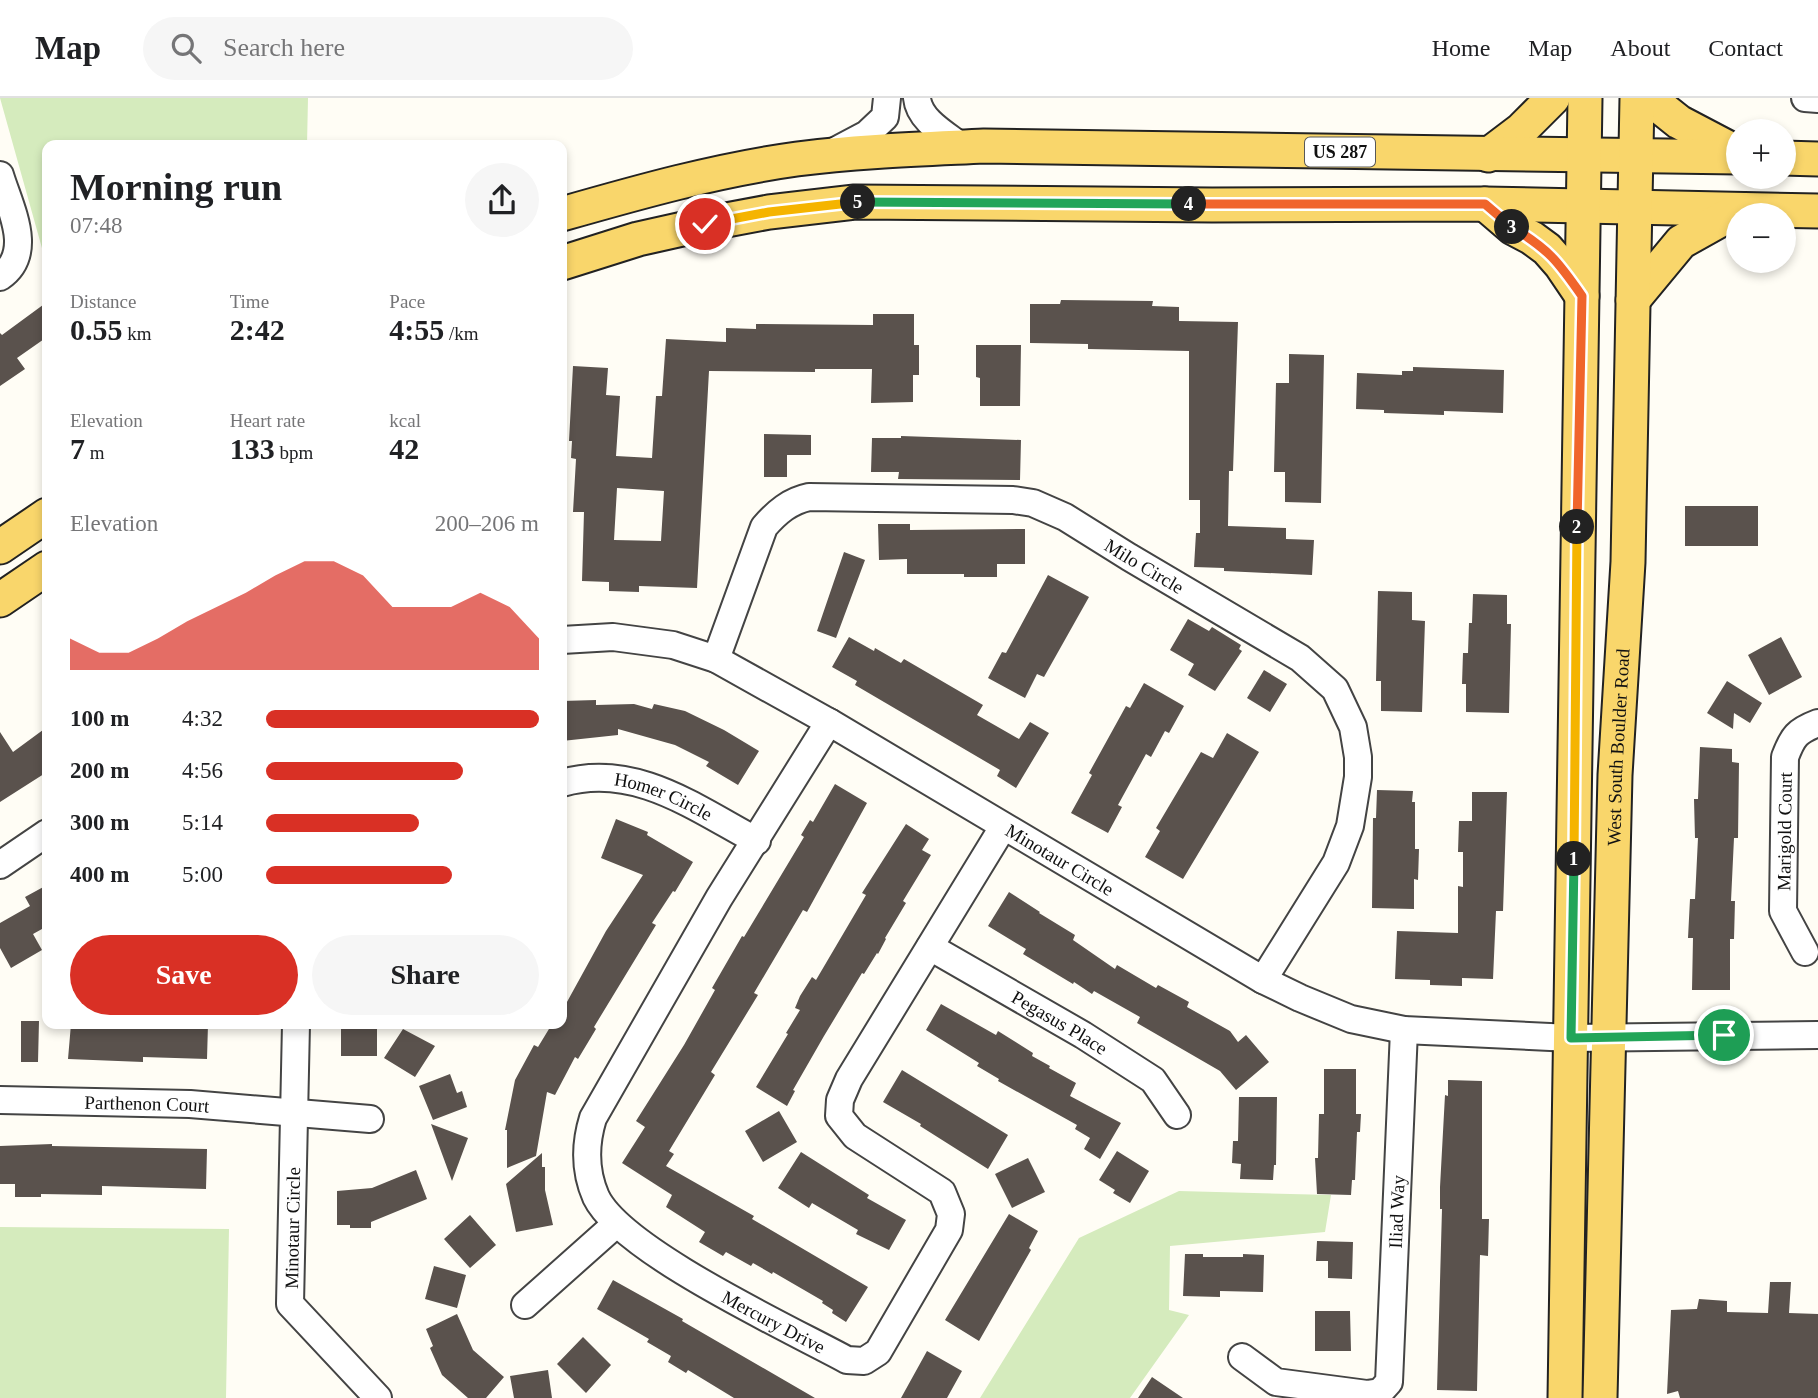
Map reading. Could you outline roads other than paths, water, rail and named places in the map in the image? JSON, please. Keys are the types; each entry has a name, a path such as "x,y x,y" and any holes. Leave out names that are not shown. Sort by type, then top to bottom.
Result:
{"main road":[{"path":"1488,155 1521,130 1553,98"},
{"name":"West South Boulder Road","path":"1565,1398 1585,98"},
{"name":"West South Boulder Road","path":"1600,1398 1615,775 1628,562 1637,98"},
{"path":"1649,98 1679,122 1726,148"},
{"name":"US 287","path":"567,213 672,183 738,169 824,156 962,147 1488,155 1726,155"},
{"path":"1796,158 1818,159"},
{"path":"567,261 638,239 705,224 769,212 855,202 1485,204 1726,210"},
{"path":"1485,204 1513,228 1546,249 1561,265 1582,296"},
{"path":"1796,211 1818,211"},
{"path":"1633,300 1681,242 1726,217"},
{"path":"0,547 42,518"},
{"path":"0,600 42,571"}],"street":[{"path":"824,156 867,134 885,117 887,98"},
{"path":"917,98 917,103 928,121 962,147"},
{"path":"1805,98 1818,99"},
{"path":"0,175 19,241 17,258 11,270 0,277"},
{"name":"Milo Circle","path":"716,659 764,527 778,511 801,499 1013,500 1033,503 1065,517 1300,658 1335,689 1353,727 1358,777 1350,826 1336,863 1263,980"},
{"name":"Minotaur Circle","path":"567,640 612,637 673,645 716,659 829,722 1263,980 1351,1019 1404,1030 1571,1038 1818,1035"},
{"name":"Mercury Drive","path":"829,722 719,898 593,1118 588,1134 587,1167 597,1198 616,1224 652,1251 713,1288 847,1360 864,1361 878,1352 949,1230 951,1214 942,1192 855,1136 839,1116 840,1100 849,1079 1003,827"},
{"name":"Marigold Court","path":"1805,952 1783,911 1785,757 1792,737 1806,727 1818,723"},
{"name":"Homer Circle","path":"567,781 578,778 618,778 657,787 757,841"},
{"path":"0,865 42,836"},
{"name":"Pegasus Place","path":"930,947 1083,1035 1153,1080 1177,1115"},
{"name":"Minotaur Circle","path":"296,1029 290,1304 377,1398"},
{"name":"Iliad Way","path":"1242,1357 1276,1382 1367,1394 1380,1392 1389,1382 1404,1030"},
{"name":"Parthenon Court","path":"0,1100 190,1104 370,1119"},
{"path":"525,1305 616,1224"}]}
